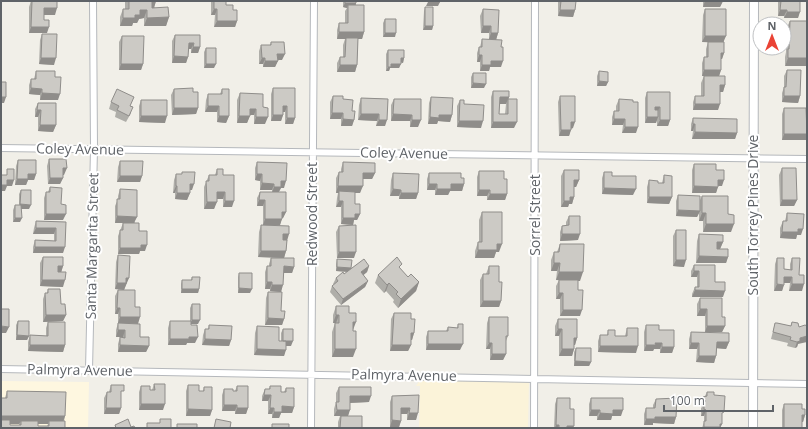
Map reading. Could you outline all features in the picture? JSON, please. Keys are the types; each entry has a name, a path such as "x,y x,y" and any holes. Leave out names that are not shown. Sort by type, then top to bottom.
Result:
{"street":[{"name":"Santa Margarita Street","path":"89,370 94,149 93,1"},
{"name":"Redwood Street","path":"311,428 314,1"},
{"name":"Sorrel Street","path":"534,428 535,1"},
{"name":"South Torrey Pines Drive","path":"753,428 754,1"},
{"name":"Coley Avenue","path":"1,148 807,159"},
{"name":"Palmyra Avenue","path":"1,369 807,384"}],"shaded area":[{"path":"1,381 89,382 88,428 1,428"}],"sand":[{"path":"420,380 529,381 528,428 419,428 420,386 416,386"}],"building":[{"path":"32,1 57,1 57,8 44,8 44,20 49,20 49,27 31,27"},
{"path":"129,1 152,1 152,8 168,7 169,17 147,18 147,10 140,10 140,15 135,15 135,18 123,18 123,9 129,9"},
{"path":"214,1 226,1 226,5 233,5 233,10 237,10 237,21 217,21 217,9 214,9"},
{"path":"345,1 356,1 356,3 345,3"},
{"path":"440,1 440,2 428,2"},
{"path":"561,1 576,1 575,10 560,10"},
{"path":"781,1 800,1 800,12 787,12 787,10 780,10"},
{"path":"348,5 364,5 364,32 339,32 339,23 348,23"},
{"path":"425,7 433,7 433,26 425,26"},
{"path":"483,9 499,10 498,33 491,33 491,26 483,26"},
{"path":"705,9 726,9 726,36 705,36"},
{"path":"385,19 396,19 396,33 385,33"},
{"path":"792,21 807,21 807,58 788,58 788,56 792,56"},
{"path":"42,34 57,34 56,58 41,58"},
{"path":"175,35 200,35 200,47 193,47 194,43 189,43 188,57 174,56"},
{"path":"122,36 144,36 143,64 121,64"},
{"path":"346,38 358,38 357,65 340,65 340,57 345,57"},
{"path":"482,39 502,40 501,47 503,47 503,61 491,61 491,65 482,65 482,55 479,55 479,47 482,47"},
{"path":"271,42 284,42 285,54 277,54 278,61 265,61 265,58 262,58 261,45 271,45"},
{"path":"708,42 724,42 724,53 721,53 721,70 704,70 704,57 708,57"},
{"path":"206,48 216,48 216,64 206,64"},
{"path":"388,50 404,50 404,58 401,58 401,64 391,64 391,67 388,67"},
{"path":"787,70 801,70 800,96 784,96"},
{"path":"36,71 55,71 55,77 61,77 60,94 42,93 42,89 31,88 31,79 36,79"},
{"path":"599,71 608,72 608,82 599,81"},
{"path":"473,73 486,73 486,84 473,83"},
{"path":"704,76 725,76 725,85 720,85 720,104 695,104 695,96 704,96"},
{"path":"1,82 6,82 6,97 1,97"},
{"path":"193,88 193,92 198,92 198,108 174,108 174,89"},
{"path":"273,88 295,88 295,118 287,118 287,106 283,106 283,115 273,115"},
{"path":"117,89 134,97 130,106 133,107 129,116 117,110 119,106 111,102"},
{"path":"222,89 229,89 229,116 219,116 219,106 208,106 208,94 222,94"},
{"path":"493,91 509,91 509,97 500,97 499,114 508,114 508,99 517,99 517,122 493,122"},
{"path":"647,92 670,92 670,120 660,120 660,107 655,107 655,110 658,110 658,117 647,117"},
{"path":"240,93 263,94 263,107 268,108 268,117 256,117 256,109 250,109 250,116 239,116"},
{"path":"333,96 343,96 343,99 353,100 352,111 355,111 354,120 343,119 343,113 332,113"},
{"path":"560,96 575,96 575,122 571,122 571,130 561,130"},
{"path":"431,97 453,98 452,115 439,115 439,118 430,117"},
{"path":"361,98 388,99 387,120 379,120 379,114 361,114"},
{"path":"394,99 421,99 421,120 412,120 412,115 393,114"},
{"path":"619,99 638,102 638,127 625,127 625,119 614,119 614,111 619,111"},
{"path":"141,100 167,100 167,116 141,116"},
{"path":"460,100 464,100 464,104 484,105 483,121 459,121"},
{"path":"38,103 56,103 56,125 40,125 41,110 37,110"},
{"path":"784,108 806,108 807,134 784,134"},
{"path":"693,118 737,119 737,133 695,132"},
{"path":"49,159 66,159 67,168 63,168 63,178 50,178"},
{"path":"18,160 36,160 36,174 28,174 28,179 17,179"},
{"path":"120,161 143,161 142,176 120,176"},
{"path":"257,162 287,163 286,181 281,181 281,187 274,187 274,184 262,183 262,174 257,174"},
{"path":"343,162 375,163 375,173 363,173 363,186 338,186 339,172 343,172"},
{"path":"694,164 716,164 716,170 724,170 724,180 718,180 718,187 694,186"},
{"path":"782,168 796,168 797,200 782,200"},
{"path":"7,169 14,169 14,180 7,180 7,185 1,185 1,175 7,175"},
{"path":"217,169 223,169 223,175 234,175 234,201 225,201 225,192 217,192 217,202 207,202 206,181 209,181 209,175 217,175"},
{"path":"564,170 579,170 579,180 574,180 574,197 570,197 570,201 564,201"},
{"path":"479,171 504,171 504,179 507,179 507,194 490,194 490,190 479,190"},
{"path":"182,172 195,172 194,184 190,184 190,193 177,193 176,174 182,174"},
{"path":"604,172 612,172 612,176 636,176 636,189 604,188"},
{"path":"393,173 419,174 418,193 401,193 401,190 393,189"},
{"path":"429,173 461,173 461,178 464,178 464,184 451,184 451,189 437,189 437,184 429,184"},
{"path":"664,175 672,176 672,197 649,197 649,180 664,183"},
{"path":"50,187 62,188 61,204 66,205 66,214 46,214 46,192 50,192"},
{"path":"120,189 137,190 137,217 117,216 117,199 120,199"},
{"path":"21,190 31,190 31,205 20,204"},
{"path":"339,191 355,192 355,204 360,204 360,214 355,214 355,218 343,218 343,201 339,201"},
{"path":"260,192 286,192 286,212 282,212 282,219 265,219 265,200 259,200"},
{"path":"678,195 700,196 700,211 678,210"},
{"path":"702,196 728,196 728,214 734,215 734,224 706,224 706,213 702,213"},
{"path":"15,205 21,205 22,218 15,218"},
{"path":"482,212 502,212 502,244 497,244 497,250 478,250 478,242 482,242"},
{"path":"787,213 804,214 803,229 798,229 798,232 782,232 783,221 787,221"},
{"path":"569,216 580,216 580,234 562,234 562,226 569,225"},
{"path":"36,221 66,222 65,247 35,247 35,240 56,241 56,228 36,228"},
{"path":"123,223 139,223 139,231 147,231 147,245 141,245 141,248 120,248 120,230 123,230"},
{"path":"261,225 289,226 289,234 283,234 283,240 287,240 286,251 261,251"},
{"path":"356,225 356,252 339,252 339,226"},
{"path":"676,230 686,230 686,260 676,260"},
{"path":"699,234 723,235 723,242 717,242 717,249 728,249 728,257 699,256"},
{"path":"560,244 584,244 583,272 559,272 560,263 554,263 554,252 559,252"},
{"path":"118,255 130,256 129,278 126,278 126,283 117,283"},
{"path":"43,257 63,257 63,266 58,266 58,272 66,272 65,280 42,280"},
{"path":"397,257 402,264 399,267 408,277 411,274 419,282 401,299 396,294 398,292 389,283 387,285 378,275"},
{"path":"271,258 294,258 294,267 284,266 283,285 272,285 272,282 267,282 267,266 271,266"},
{"path":"777,258 784,258 784,269 792,270 792,258 800,258 799,275 804,275 804,284 792,284 792,277 784,277 784,285 777,284"},
{"path":"337,259 352,260 351,268 337,267"},
{"path":"364,259 369,266 361,272 368,281 343,299 332,286 338,281 336,278"},
{"path":"694,265 715,265 715,282 725,282 725,291 695,290 695,287 699,287 699,271 694,271"},
{"path":"489,266 499,266 499,282 502,282 501,301 483,301 483,274 489,274"},
{"path":"239,273 252,273 252,289 239,288"},
{"path":"192,277 200,277 199,289 182,289 182,280 192,280"},
{"path":"559,280 578,280 578,290 583,290 582,310 563,310 563,293 559,293"},
{"path":"48,289 60,289 61,304 65,304 66,315 46,315 45,293 48,293"},
{"path":"118,290 135,290 135,307 140,307 140,317 120,317 120,308 117,308"},
{"path":"268,292 282,292 281,311 285,311 284,319 268,318"},
{"path":"700,298 722,298 722,317 725,317 725,326 707,326 707,309 700,309"},
{"path":"192,304 200,304 200,320 192,320"},
{"path":"336,306 349,306 349,313 356,313 356,322 353,322 353,331 356,331 356,349 335,349 335,323 339,323 339,315 336,315"},
{"path":"1,309 9,309 9,327 1,326"},
{"path":"394,313 411,313 411,319 415,319 414,333 411,333 411,345 392,345"},
{"path":"489,317 508,317 506,354 492,354 492,343 489,343"},
{"path":"558,319 577,319 577,338 574,338 574,349 562,349 562,329 558,329"},
{"path":"18,321 29,321 29,336 17,335"},
{"path":"170,321 191,321 191,325 197,325 198,337 189,337 189,339 170,339"},
{"path":"48,322 65,322 65,345 30,345 30,335 48,336"},
{"path":"792,322 798,323 799,327 805,325 807,326 807,336 800,338 800,341 797,342 790,340 791,337 773,332 775,323 791,326"},
{"path":"118,323 140,324 140,337 149,337 149,346 120,345 120,337 125,338 125,330 118,330"},
{"path":"458,324 463,324 463,344 428,344 428,331 448,331 448,327 458,328"},
{"path":"209,325 232,326 231,340 205,339 205,329 209,329"},
{"path":"646,325 659,325 659,330 674,330 674,347 662,347 662,343 655,343 656,345 646,345"},
{"path":"257,326 279,327 279,341 286,341 286,350 257,349"},
{"path":"627,328 638,328 638,346 600,346 600,335 608,335 608,330 615,330 615,336 627,336"},
{"path":"283,329 293,329 293,341 283,341"},
{"path":"691,332 729,333 729,342 717,342 716,356 699,356 699,343 691,343"},
{"path":"576,348 591,348 591,362 575,361"},
{"path":"154,384 165,384 165,404 141,404 141,386 150,386 150,390 155,390"},
{"path":"111,385 124,385 124,391 121,391 121,408 106,408 107,392 111,392"},
{"path":"188,385 199,385 199,391 204,391 204,387 212,387 212,410 188,409"},
{"path":"237,386 248,386 248,408 237,408 237,405 224,405 224,389 233,389 233,391 237,391"},
{"path":"270,386 281,386 281,392 286,392 286,388 294,388 294,407 282,406 282,412 274,412 274,408 270,408 271,395 264,395 265,389 270,389"},
{"path":"339,387 371,387 371,396 350,396 350,410 337,410 336,402 339,402"},
{"path":"7,391 66,392 65,416 1,416 1,398 7,398"},
{"path":"707,392 714,392 714,395 725,396 724,412 722,413 722,424 720,424 720,427 704,427 704,421 706,421 706,410 704,409 704,402 706,401 703,397 707,396"},
{"path":"419,395 418,413 409,413 410,408 401,408 401,421 392,420 392,396"},
{"path":"557,398 570,398 570,409 574,409 574,426 559,428 559,425 556,425"},
{"path":"591,398 623,398 623,410 613,410 613,414 600,413 600,410 591,410"},
{"path":"677,398 676,417 655,417 655,419 646,419 646,408 655,408 656,399"},
{"path":"784,404 802,404 802,409 805,409 805,415 802,415 802,428 784,428"},
{"path":"341,416 362,416 362,428 340,428"},
{"path":"128,419 131,427 134,426 135,428 116,428 115,425"},
{"path":"160,419 171,419 171,428 147,428 147,423 160,423"},
{"path":"216,419 231,422 230,428 214,428"},
{"path":"1,420 10,420 10,425 21,425 21,421 38,421 38,426 49,426 49,421 65,421 65,428 1,428"},
{"path":"177,424 197,424 197,428 177,428"},
{"path":"272,424 289,424 289,428 272,428"}]}
